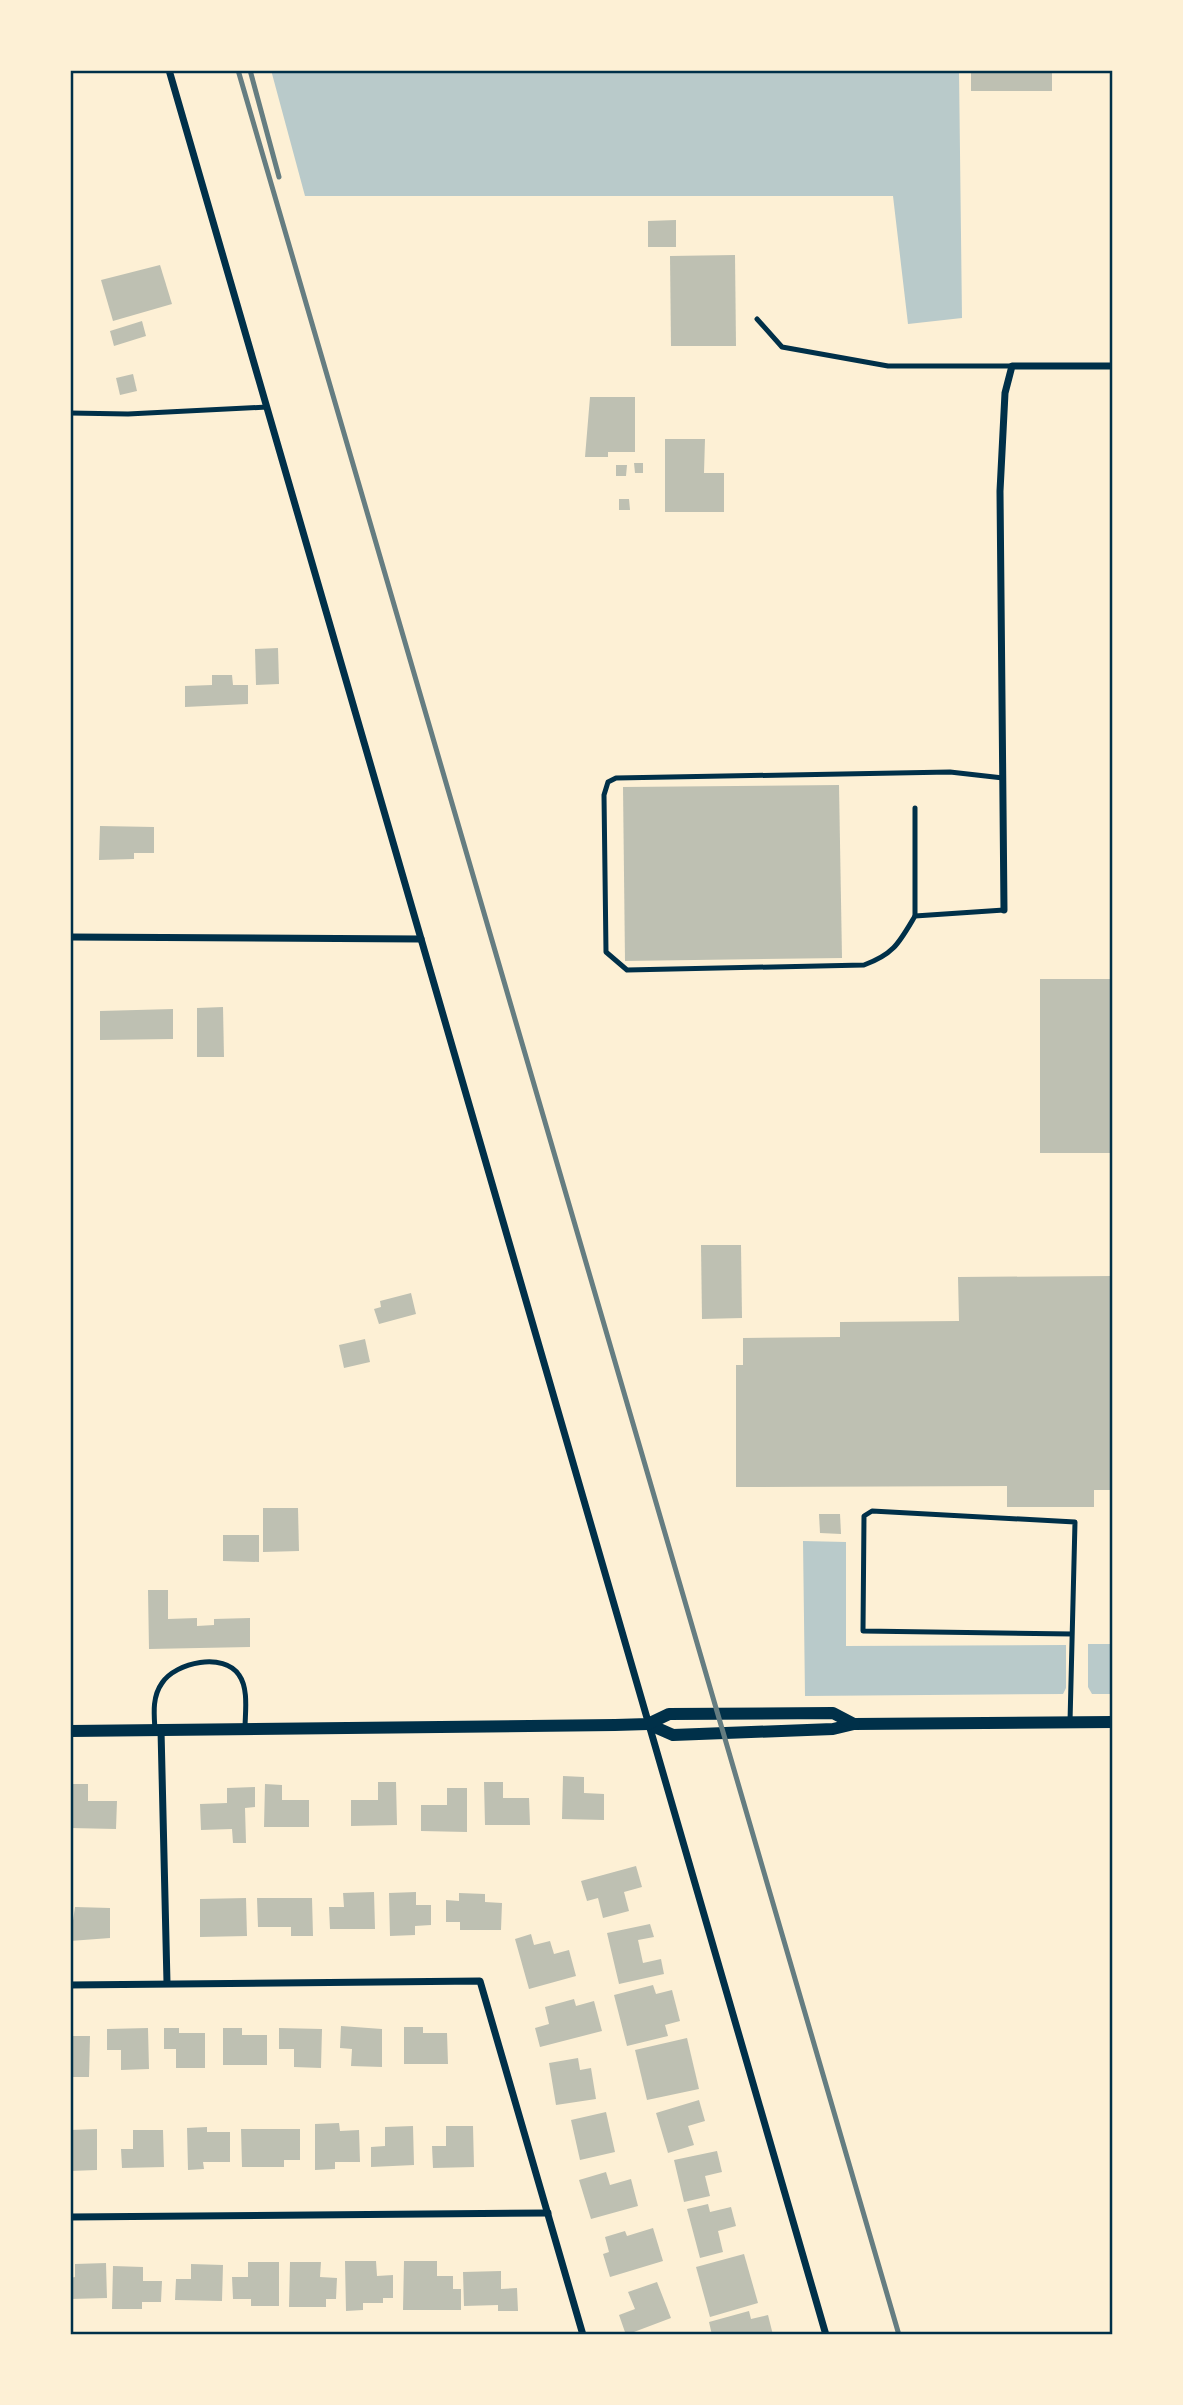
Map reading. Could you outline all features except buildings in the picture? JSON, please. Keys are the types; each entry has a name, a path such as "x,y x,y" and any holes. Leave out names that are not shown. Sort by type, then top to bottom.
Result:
{"street":[{"path":"169,70 826,2335"},
{"path":"1004,910 1000,491 1005,393 1012,366 1113,366"},
{"path":"70,937 421,939"},
{"path":"70,1731 648,1724 670,1714 833,1713 854,1724"},
{"path":"648,1724 673,1735 833,1729 854,1724 1113,1722"},
{"path":"158,1730 167,1983"},
{"path":"70,1985 480,1981 583,2335"},
{"path":"70,2217 548,2213"}],"lane":[{"path":"757,319 782,347 888,366 1012,366"},
{"path":"70,412 128,414 267,407"},
{"path":"915,808 915,916 886,957 864,965 627,970 606,953 604,795 608,782 616,778 950,772 1003,778"},
{"path":"915,916 1004,910"},
{"path":"1070,1722 1075,1522 872,1511 864,1516 863,1631 1072,1634"},
{"path":"158,1730 154,1699 161,1683 170,1673 205,1662 224,1664 239,1674 244,1688 246,1729"}],"shaded area":[{"path":"271,70 959,70 962,318 908,324 893,196 305,196"},
{"path":"803,1541 846,1542 846,1646 1066,1645 1066,1688 1063,1694 805,1696"},
{"path":"1088,1644 1113,1644 1113,1694 1092,1694 1088,1687"}],"railway":[{"path":"238,70 899,2335"},
{"path":"250,70 279,177"}]}
